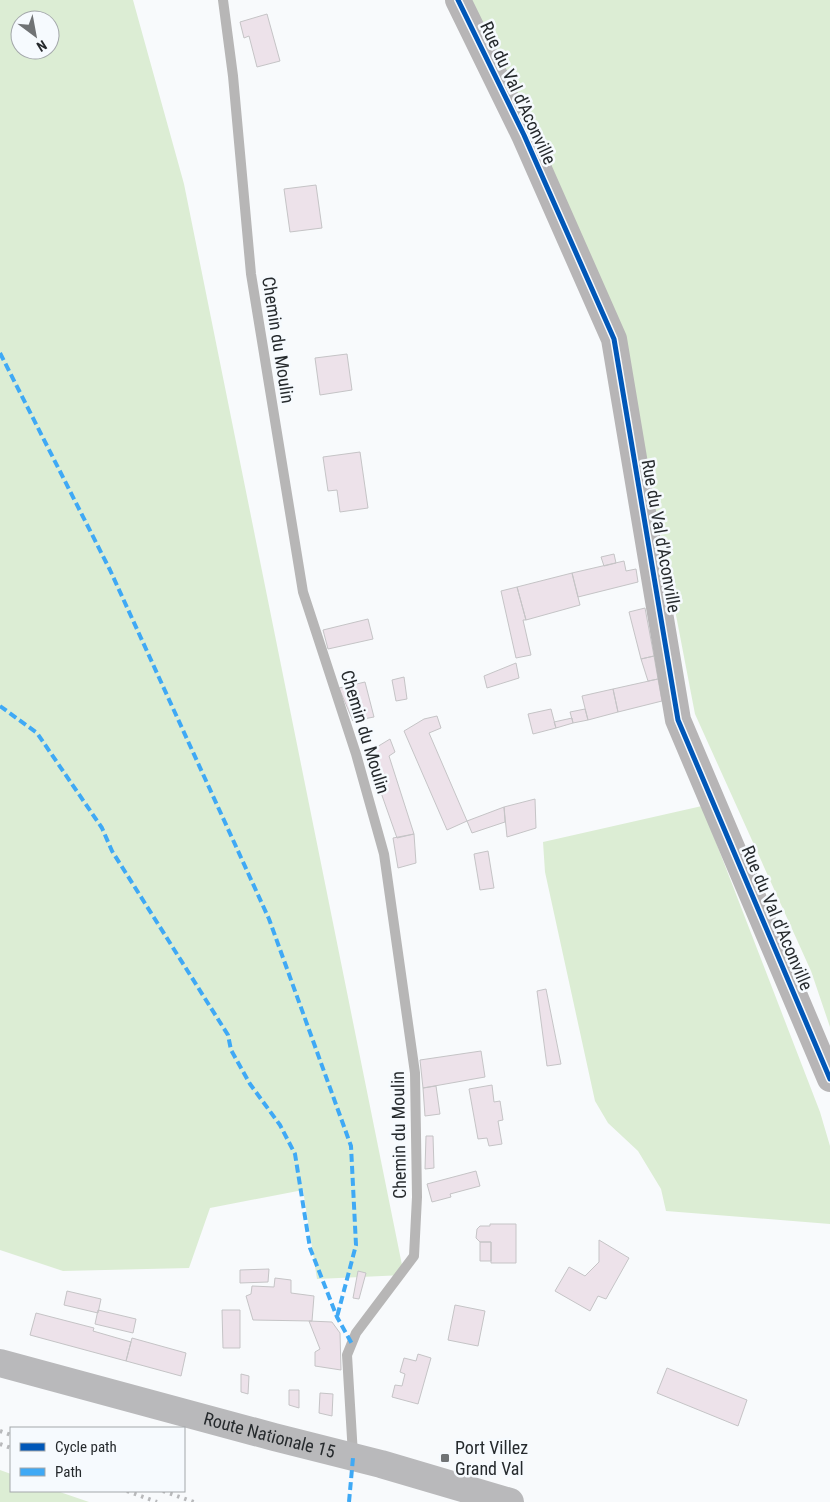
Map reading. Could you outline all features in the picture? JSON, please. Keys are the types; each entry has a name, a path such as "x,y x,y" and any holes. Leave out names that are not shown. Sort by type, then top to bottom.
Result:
{"main road":[{"name":"Route Nationale 15","path":"0,1363 381,1464 510,1502"}],"street":[{"name":"Rue du Val d'Aconville","path":"458,0 524,136 614,339 678,720 830,1079"}],"lane":[{"name":"Chemin du Moulin","path":"223,0 233,76 251,274 303,592 356,754 384,854 415,1073 417,1197 414,1256 356,1333 348,1356 353,1458"}],"green space":[{"path":"0,0 133,0 184,184 404,1275 317,1279 303,1190 210,1208 189,1268 63,1271 0,1250"},
{"path":"466,0 830,0 830,1027 811,971 695,714 622,334"},
{"path":"702,806 820,1112 830,1146 830,1224 666,1211 661,1189 638,1151 608,1123 595,1101 545,872 543,842"},
{"path":"0,1470 10,1474 10,1492 60,1492 89,1502 0,1502"}],"building":[{"path":"267,14 280,61 257,67 249,36 244,38 240,22"},
{"path":"316,185 322,228 290,232 284,189"},
{"path":"347,354 352,390 320,395 315,358"},
{"path":"360,452 368,508 340,512 337,490 328,491 323,457"},
{"path":"614,554 616,563 604,566 601,557"},
{"path":"624,561 626,571 636,569 638,582 578,597 572,573"},
{"path":"572,573 580,605 526,620 517,587"},
{"path":"517,587 526,620 523,620 531,655 516,658 501,591"},
{"path":"645,608 654,656 641,659 629,612"},
{"path":"368,619 373,639 328,649 323,630"},
{"path":"654,656 658,679 648,681 641,659"},
{"path":"516,663 519,678 487,688 484,676"},
{"path":"404,677 407,699 396,701 392,680"},
{"path":"658,679 662,701 618,712 613,689"},
{"path":"365,682 374,717 353,721 339,688"},
{"path":"613,689 618,712 588,720 582,696"},
{"path":"551,709 556,728 533,734 528,714"},
{"path":"585,709 588,720 573,723 570,712"},
{"path":"437,716 441,728 429,733 467,821 447,830 404,731 424,719"},
{"path":"572,718 573,723 556,728 554,722"},
{"path":"390,739 395,752 389,756 414,834 397,838 367,753"},
{"path":"535,799 536,828 507,837 504,807"},
{"path":"504,807 505,822 472,833 467,821"},
{"path":"414,834 416,863 398,868 393,838"},
{"path":"488,851 494,888 480,890 474,854"},
{"path":"546,989 561,1064 547,1066 537,991"},
{"path":"481,1051 485,1077 423,1088 420,1060"},
{"path":"492,1085 494,1102 500,1101 503,1120 498,1121 502,1144 489,1146 487,1138 478,1139 469,1089"},
{"path":"436,1086 440,1114 425,1116 423,1088"},
{"path":"426,1136 433,1136 434,1168 425,1169"},
{"path":"476,1171 480,1186 450,1194 451,1197 432,1202 427,1184"},
{"path":"490,1224 516,1224 516,1263 491,1263 491,1242 480,1242 476,1238 477,1229 480,1226 490,1226"},
{"path":"599,1240 629,1258 606,1299 598,1296 590,1311 555,1291 569,1267 585,1276 599,1262"},
{"path":"480,1242 491,1242 491,1261 480,1261"},
{"path":"269,1269 268,1282 240,1283 240,1270"},
{"path":"358,1271 366,1273 359,1299 353,1298"},
{"path":"275,1278 291,1280 291,1293 314,1296 312,1321 253,1320 246,1296 251,1294 252,1286 274,1287"},
{"path":"67,1291 101,1299 98,1313 64,1305"},
{"path":"455,1305 485,1311 478,1346 448,1340"},
{"path":"98,1310 136,1319 133,1333 95,1324"},
{"path":"222,1310 240,1310 240,1348 223,1348"},
{"path":"36,1313 94,1328 93,1331 131,1342 126,1361 30,1335"},
{"path":"309,1321 332,1322 340,1333 341,1370 315,1366 315,1352 320,1349"},
{"path":"132,1338 186,1353 181,1376 126,1361"},
{"path":"418,1354 431,1358 418,1404 392,1397 395,1385 402,1386 405,1374 400,1372 404,1358 416,1361"},
{"path":"667,1368 747,1400 738,1426 657,1393"},
{"path":"241,1374 249,1376 248,1394 241,1392"},
{"path":"289,1390 299,1390 299,1408 289,1405"},
{"path":"320,1393 333,1394 332,1416 319,1413"}],"railway":[{"path":"0,1431 10,1435"},
{"path":"0,1444 10,1448"},
{"path":"130,1492 157,1502"},
{"path":"166,1492 194,1502"}],"marked path":[{"path":"0,353 110,570 269,919 351,1146 356,1245 337,1317"},
{"path":"0,706 37,733 102,828 112,851 228,1035 231,1050 250,1084 280,1125 295,1154 310,1248 337,1317 352,1344"},
{"path":"349,1502 353,1458"}],"cycle path":[{"path":"458,0 524,135 614,339 678,720 830,1079"}],"place":[{"name":"Port Villez Grand Val","path":"445,1458"}]}
